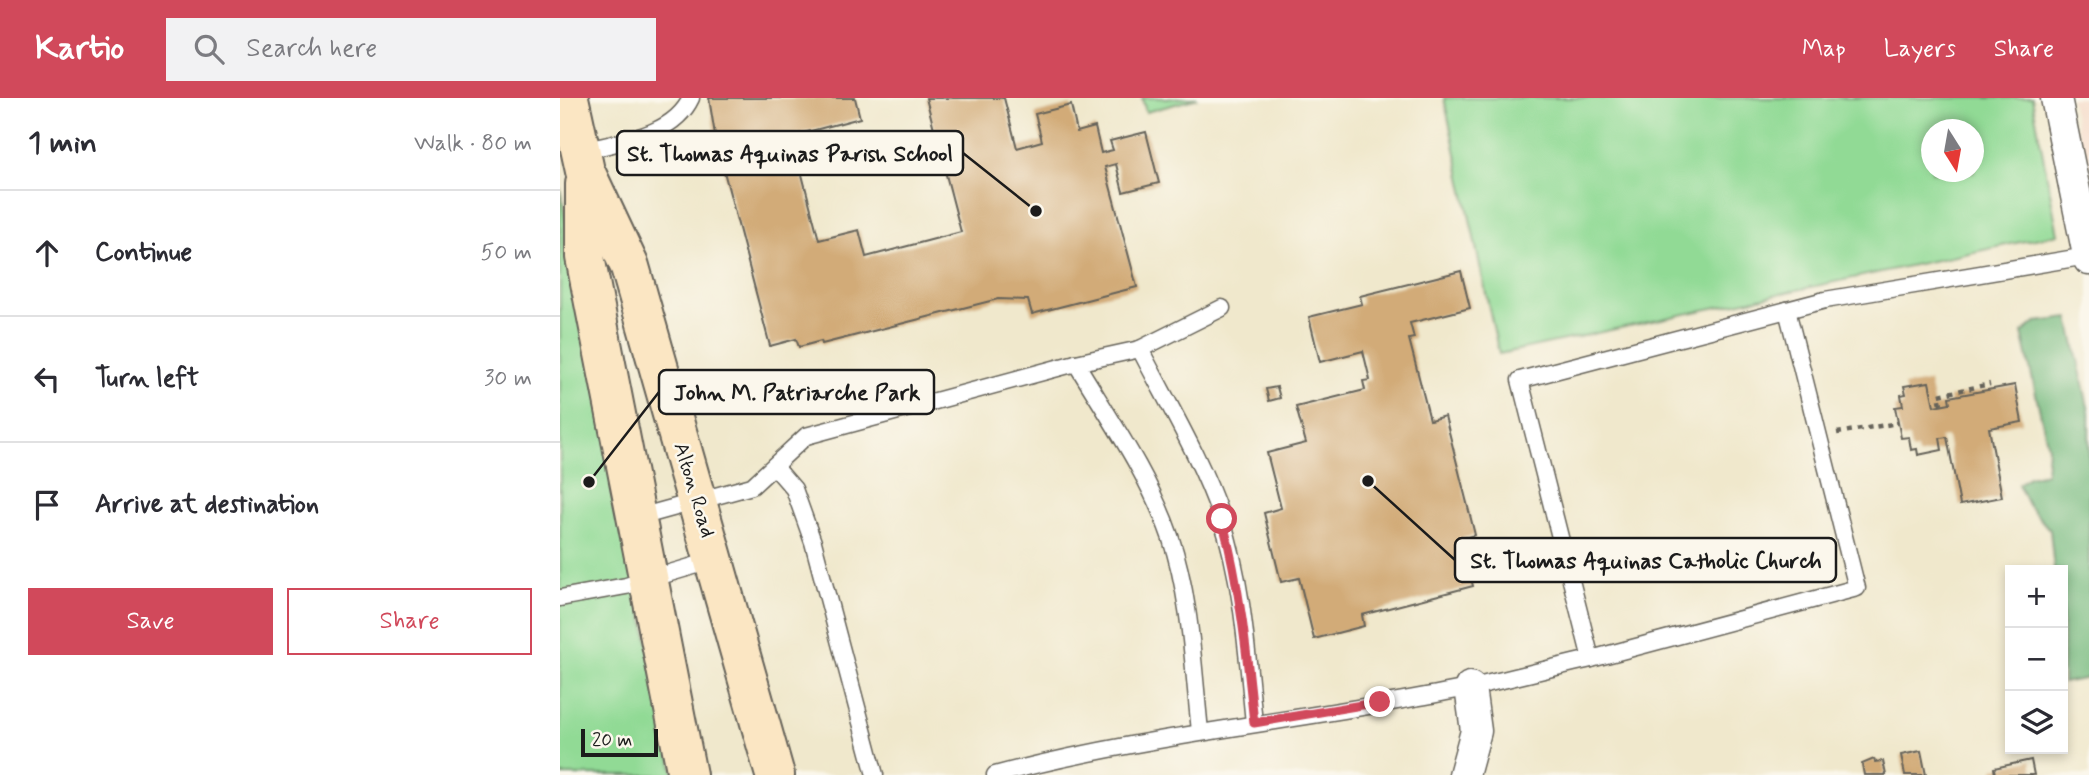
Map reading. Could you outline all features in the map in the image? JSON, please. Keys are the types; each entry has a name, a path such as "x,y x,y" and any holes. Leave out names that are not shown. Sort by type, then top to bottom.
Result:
{"street":[{"name":"Alton Road","path":"569,98 583,162 585,257 687,775"},
{"path":"2056,98 2088,258"},
{"name":"Alton Road","path":"583,162 630,267 775,775"},
{"path":"1464,775 1476,730 1470,687"}],"lane":[{"path":"583,162 666,127 684,113 691,98"},
{"path":"1591,659 1520,380 1825,300 2088,258"},
{"path":"636,518 699,503 752,486 806,436 1076,363 1140,349 1222,308"},
{"path":"995,775 1046,761 1200,731 1470,687 1591,659 1857,588 1787,310"},
{"path":"1140,349 1198,461 1222,519 1235,568 1243,617 1254,723"},
{"path":"1076,363 1139,470 1170,537 1182,581 1200,731"},
{"path":"774,466 794,489 813,542 875,775"},
{"path":"560,598 648,580 714,560"}],"path":[{"path":"1941,404 1939,395 1990,384"},
{"path":"1819,437 1898,423"}],"shaded area":[{"path":"2071,98 2089,98 2089,187 2088,182"}],"green space":[{"path":"1142,98 1198,98 1146,112"},
{"path":"1444,98 2032,98 2058,234 1499,354"},
{"path":"560,188 674,775 560,775"},
{"path":"2069,318 2089,412 2089,678 2068,682 2068,565 2054,565 2050,530 2028,505 2018,484 2029,477 2046,473 2048,447 2022,333 2036,322"}],"building":[{"path":"709,98 855,98 860,118 792,136 819,240 859,230 866,257 961,232 926,98 1004,98 1017,148 1042,141 1035,114 1071,105 1077,132 1095,127 1101,153 1113,150 1110,141 1146,132 1159,183 1123,192 1116,164 1105,167 1137,287 1032,314 1028,300 998,299 822,344 821,341 799,347 796,339 770,346 716,141"},
{"path":"1461,271 1470,308 1410,323 1414,338 1409,339 1430,420 1445,416 1475,535 1460,539 1473,586 1362,615 1364,626 1314,639 1299,578 1281,582 1264,513 1281,508 1267,453 1306,443 1296,407 1365,390 1363,381 1370,380 1363,351 1320,362 1309,317 1362,304 1360,296"},
{"path":"1929,382 1934,406 1950,403 1949,397 2015,385 2022,422 1989,428 2002,497 1960,505 1947,437 1940,438 1942,450 1918,455 1917,449 1911,450 1909,437 1901,438 1895,407 1903,406 1901,395 1906,394 1904,386"},
{"path":"1277,387 1280,398 1269,401 1266,389"},
{"path":"1921,751 1926,775 1905,775 1901,755"},
{"path":"1874,759 1875,762 1883,761 1886,775 1864,775 1862,764"},
{"path":"2031,760 2034,775 1995,775 1994,768"}],"place":[{"name":"St. Thomas Aquinas Parish School","path":"1036,211"},
{"name":"St. Thomas Aquinas Catholic Church","path":"1368,481"},
{"name":"John M. Patriarche Park","path":"589,482"}],"route":[{"path":"1222,519 1235,568 1243,617 1254,723 1380,702"}]}
